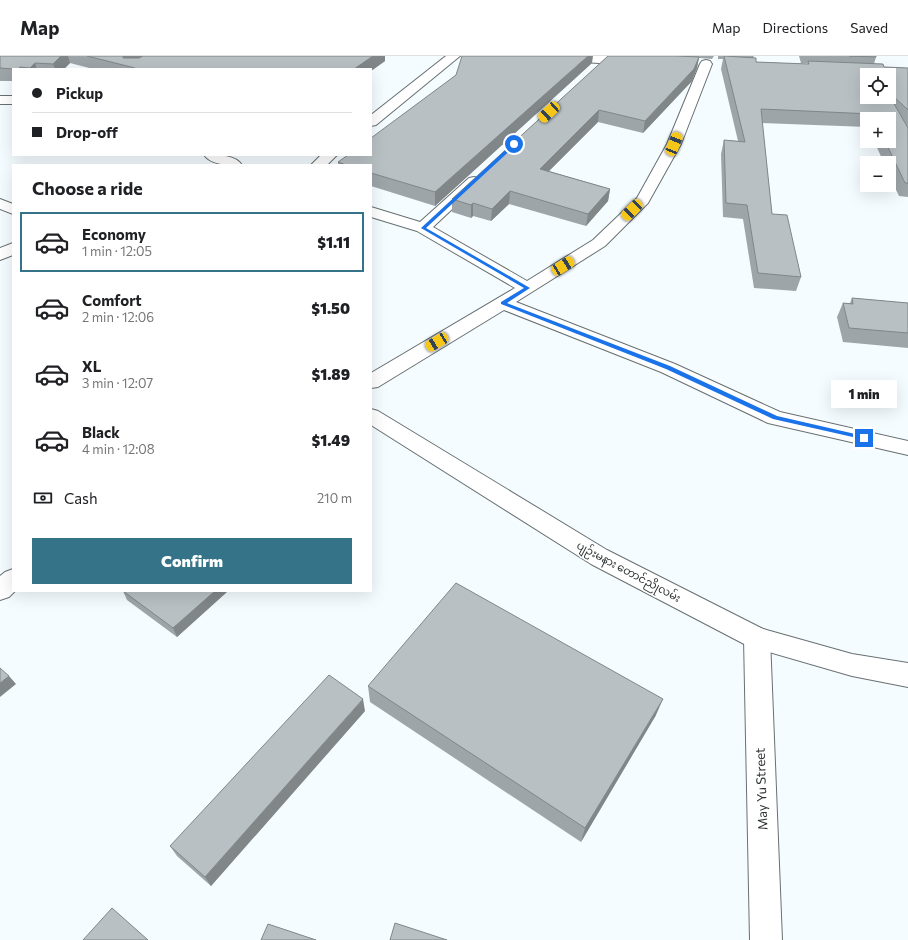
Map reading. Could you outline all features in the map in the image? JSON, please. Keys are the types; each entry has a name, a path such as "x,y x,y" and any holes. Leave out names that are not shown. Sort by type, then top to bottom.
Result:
{"street":[{"path":"372,121 454,56"},
{"path":"546,56 644,61"},
{"path":"595,70 606,59"},
{"path":"372,381 528,288 599,243 643,200 674,144 706,64"},
{"path":"0,100 12,100"},
{"path":"214,156 234,164"},
{"path":"319,164 329,156"},
{"path":"423,228 486,170"},
{"path":"0,204 12,209"},
{"path":"372,212 423,228 528,288"},
{"path":"0,255 12,249"},
{"path":"503,303 668,368 775,418 908,448"},
{"name":"ပျဉ်းမနား တောင်ညိုလမ်း","path":"372,417 599,558 757,638 852,665 908,675"},
{"path":"0,590 12,580"},
{"name":"May Yu Street","path":"757,638 766,940"}],"building":[{"path":"0,56 61,56 53,64 35,63 30,68 0,68"},
{"path":"87,56 123,56 123,58 139,58 143,56 373,56 355,68 135,68"},
{"path":"462,56 588,56 435,192 372,173 372,164 343,164 338,162 347,156 372,156 372,137 456,75"},
{"path":"608,56 699,57 694,69 645,121 599,110 540,169 610,189 588,214 510,191 492,209 473,203 471,205 452,199"},
{"path":"724,56 756,58 756,62 809,64 808,61 883,64 884,67 908,68 908,110 896,99 896,68 860,68 860,104 894,104 908,128 908,183 905,183 896,164 896,156 892,156 888,148 896,148 896,112 860,112 860,113 761,109 772,214 787,215 801,277 758,273 747,205 726,203 724,140 745,142"},
{"path":"849,56 876,56 876,57"},
{"path":"852,298 908,303 908,333 849,328 843,303 853,304"},
{"path":"456,583 663,699 585,828 368,686"},
{"path":"124,592 214,592 173,628"},
{"path":"0,668 9,676 0,683"},
{"path":"329,675 363,699 205,877 170,846"},
{"path":"112,908 148,940 83,940"},
{"path":"395,923 447,940 390,940"},
{"path":"268,924 316,940 261,940"}],"route":[{"path":"514,144 423,228 528,288 503,303 668,368 775,418 864,438"}]}
